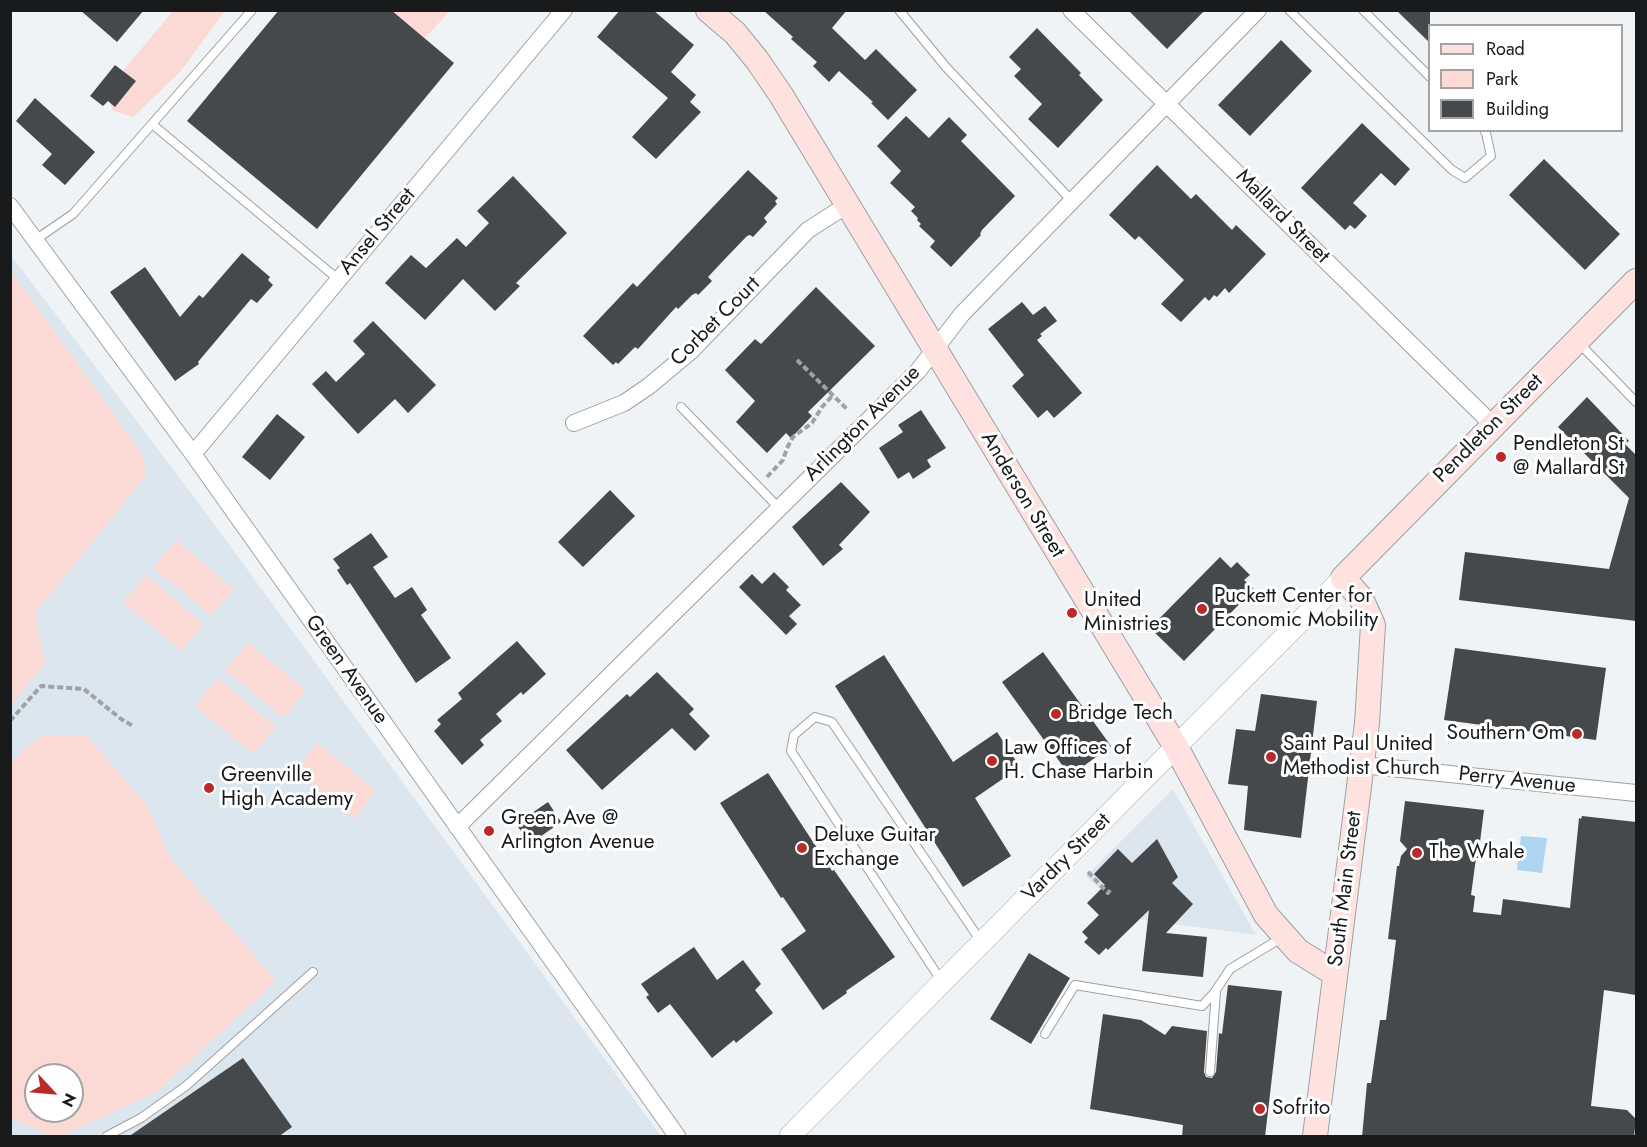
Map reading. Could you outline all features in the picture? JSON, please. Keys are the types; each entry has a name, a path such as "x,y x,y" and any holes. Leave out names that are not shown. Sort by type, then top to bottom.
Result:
{"main road":[{"name":"Anderson Street","path":"708,10 735,33 757,60 847,205 1176,747 1266,915 1283,937 1298,951 1335,974"},
{"name":"Pendleton Street","path":"1342,578 1636,281"},
{"name":"South Main Street","path":"1315,1137 1367,723 1373,625 1361,597 1342,578"}],"street":[{"name":"Ansel Street","path":"193,454 564,10"},
{"name":"Mallard Street","path":"1071,10 1493,425"},
{"name":"Arlington Avenue","path":"457,827 918,371 962,314 1258,10"},
{"name":"Corbet Court","path":"574,423 624,403 649,386 692,350 808,230 847,205"},
{"name":"Green Avenue","path":"10,206 193,454 677,1137"},
{"name":"Vardry Street","path":"790,1137 1342,578"},
{"name":"Perry Avenue","path":"1362,765 1636,792"}],"lane":[{"path":"35,240 73,214 252,10"},
{"path":"899,10 946,68 1072,201"},
{"path":"1289,10 1452,170 1466,178 1491,156 1485,132"},
{"path":"1363,10 1428,75"},
{"path":"152,124 339,280"},
{"path":"1576,341 1636,402"},
{"path":"681,407 779,508"},
{"path":"943,983 791,751 794,735 815,717 832,722 982,943"},
{"path":"1045,1034 1075,985 1202,1006 1230,969 1283,937"},
{"path":"107,1137 141,1118 186,1086 313,972"},
{"path":"1210,1072 1216,990"}],"path":[{"path":"797,360 848,410"},
{"path":"774,484 768,475 783,460 793,437 812,423 818,412 833,395"},
{"path":"1331,629 1332,623"},
{"path":"10,721 40,686 84,689 133,726"},
{"path":"1088,872 1108,893 1110,891"}],"shaded area":[{"name":"Greenville High Academy","path":"10,254 198,502 661,1136 11,1136"},
{"path":"1173,789 1256,935 1130,918 1086,876"}],"green space":[{"path":"173,11 225,11 181,71 133,117 113,111 105,92"},
{"path":"391,11 450,11 425,38"},
{"path":"10,270 143,455 146,476 35,613 45,663 11,706"},
{"path":"176,540 234,589 211,616 153,567"},
{"path":"146,575 204,624 181,651 123,602"},
{"path":"248,642 306,691 283,718 225,670"},
{"path":"218,678 276,727 253,754 195,706"},
{"path":"40,736 87,736 146,804 171,859 276,981 158,1091 71,1132 56,1136 51,1136 10,1118 11,762"},
{"path":"318,743 376,791 354,819 295,771"}],"water":[{"path":"1521,836 1547,838 1542,873 1517,870"}],"building":[{"path":"80,10 144,10 117,42"},
{"path":"279,10 391,10 454,63 317,229 187,121"},
{"path":"620,10 653,10 694,45 671,72 696,95 690,102 701,112 656,159 632,137 668,98 597,37"},
{"path":"763,10 847,10 832,28 865,60 876,49 917,90 888,120 871,103 873,102 839,71 829,82 813,66 817,62"},
{"path":"1128,10 1205,10 1167,49"},
{"path":"1396,10 1430,10 1428,41"},
{"path":"1037,28 1081,73 1079,75 1103,100 1058,148 1028,119 1042,104 1014,76 1021,69 1009,57"},
{"path":"1281,40 1312,71 1250,136 1218,105"},
{"path":"115,65 136,81 115,107 108,101 103,106 90,96"},
{"path":"35,98 95,152 65,185 42,165 52,154 16,121"},
{"path":"906,116 929,138 949,117 967,135 961,141 1015,196 951,267 930,247 935,241 919,226 921,224 918,218 911,211 915,207 890,183 901,171 877,146"},
{"path":"1362,123 1410,169 1395,186 1381,173 1353,203 1367,216 1355,229 1350,225 1345,230 1301,188"},
{"path":"1544,159 1620,234 1585,270 1509,195"},
{"path":"1157,165 1191,199 1196,194 1232,230 1236,225 1266,254 1229,293 1225,288 1217,297 1214,295 1209,301 1205,297 1181,322 1161,304 1184,280 1139,236 1135,240 1109,215"},
{"path":"748,170 778,198 775,201 777,204 764,218 767,222 753,237 747,236 722,262 708,277 712,281 698,295 696,293 692,295 678,309 676,307 638,349 635,347 618,364 616,362 613,365 583,336 633,283 637,287"},
{"path":"513,176 567,233 516,283 520,286 495,311 463,279 425,320 385,283 411,255 426,268 457,238 466,247 489,223 477,211"},
{"path":"242,253 270,277 268,280 273,285 257,303 251,299 198,362 199,364 175,381 110,292 145,267 180,317 199,295 203,298"},
{"path":"816,287 875,346 808,412 812,416 791,438 786,433 767,453 736,422 755,401 725,370 755,339 761,344"},
{"path":"1022,302 1033,315 1045,306 1057,321 1040,334 1042,336 1037,340 1082,393 1054,418 1047,410 1038,418 1012,386 1024,375 988,329"},
{"path":"373,321 436,385 408,413 395,399 358,434 312,384 326,371 336,382 365,354 353,341"},
{"path":"1587,397 1629,441 1625,444 1636,455 1636,621 1459,600 1465,552 1609,569 1629,498 1558,427"},
{"path":"921,410 946,448 927,460 931,467 913,479 909,472 898,479 879,448 903,432 898,425"},
{"path":"277,414 305,437 270,480 242,457"},
{"path":"841,482 870,512 839,545 843,549 823,566 792,527"},
{"path":"610,490 635,516 583,567 558,542"},
{"path":"371,533 388,557 373,567 395,598 412,587 427,610 421,615 451,658 416,683 350,583 347,585 337,570 340,568 333,559"},
{"name":"Puckett Center for Economic Mobility","path":"1220,557 1231,568 1237,562 1250,575 1244,580 1254,589 1184,661 1150,628"},
{"path":"774,572 789,587 786,590 801,605 789,616 797,624 786,635 739,587 752,574 762,584"},
{"path":"517,641 546,674 523,695 521,692 496,714 502,721 480,740 484,745 462,765 434,731 441,724 437,720 462,699 458,693"},
{"path":"1455,648 1606,668 1596,740 1444,720"},
{"name":"Bridge Tech","path":"1043,652 1111,746 1070,776 1002,682"},
{"path":"884,655 953,762 997,732 1020,767 975,798 1011,856 963,887 835,686"},
{"path":"657,672 694,709 689,714 710,736 695,751 672,728 602,790 566,750 627,694 630,697"},
{"name":"Saint Paul United Methodist Church","path":"1261,694 1317,701 1301,838 1244,830 1248,786 1228,784 1236,729 1255,731"},
{"path":"768,773 832,871 834,870 895,957 823,1010 781,949 806,931 783,897 781,898 720,803"},
{"path":"1405,801 1484,810 1471,895 1475,896 1473,912 1501,915 1503,899 1570,908 1579,818 1581,819 1582,816 1636,822 1636,995 1604,990 1591,1106 1627,1110 1636,1119 1634,1137 1362,1137 1367,1083 1371,1083 1380,1020 1386,1020 1396,940 1388,939 1397,866 1407,849 1400,841"},
{"path":"548,802 561,822 530,844 516,824"},
{"path":"1157,839 1178,877 1172,883 1193,904 1166,933 1207,937 1203,977 1142,971 1149,910 1108,950 1106,948 1099,955 1084,942 1088,938 1082,932 1099,915 1087,903 1105,885 1094,874 1118,849 1132,863"},
{"path":"694,947 717,980 743,960 761,984 755,990 773,1013 736,1043 734,1040 712,1058 670,1004 658,1013 646,997 649,995 641,984"},
{"path":"1029,953 1070,978 1031,1044 990,1019"},
{"path":"1228,985 1282,991 1265,1137 1182,1137 1183,1125 1090,1109 1103,1014 1141,1020 1165,1035 1172,1026 1207,1031 1204,1072 1206,1077 1212,1078 1216,1072 1219,1033 1222,1034"},
{"path":"243,1058 292,1127 278,1137 128,1137"}],"place":[{"name":"Pendleton St @ Mallard St","path":"1501,457"},
{"name":"Puckett Center for Economic Mobility","path":"1202,609"},
{"name":"United Ministries","path":"1072,613"},
{"name":"Bridge Tech","path":"1056,714"},
{"name":"Southern Om","path":"1577,734"},
{"name":"Saint Paul United Methodist Church","path":"1271,757"},
{"name":"Law Offices of H. Chase Harbin","path":"992,761"},
{"name":"Greenville High Academy","path":"209,788"},
{"name":"Green Ave @ Arlington Avenue","path":"489,831"},
{"name":"Deluxe Guitar Exchange","path":"802,848"},
{"name":"The Whale","path":"1417,853"},
{"name":"Sofrito","path":"1260,1109"}]}
